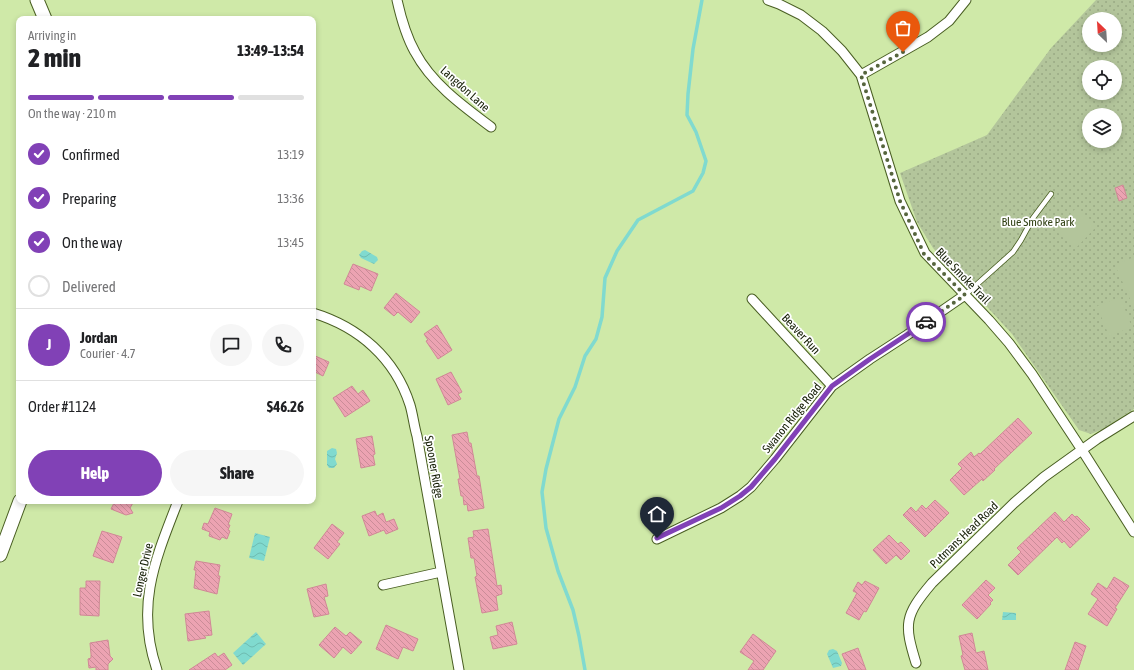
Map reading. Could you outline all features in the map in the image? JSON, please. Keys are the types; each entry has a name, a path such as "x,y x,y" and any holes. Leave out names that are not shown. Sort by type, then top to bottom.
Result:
{"street":[{"path":"37,0 44,16"},
{"name":"Langdon Lane","path":"397,0 406,32 415,53 432,76 453,98 491,127"},
{"name":"Blue Smoke Trail","path":"768,0 780,4 801,15 822,31 842,51 861,75 900,201 924,254 965,295 1009,343 1032,374 1134,532"},
{"path":"861,75 928,37 949,20 966,0"},
{"name":"Swanon Ridge Road","path":"657,538 721,508 745,492 775,459 832,386 965,295"},
{"name":"Beaver Run","path":"752,299 832,386"},
{"name":"Spooner Ridge","path":"316,314 338,322 366,340 382,354 398,378 410,405 417,436 459,670"},
{"name":"Putmans Head Road","path":"916,663 909,639 908,625 910,615 923,593 1014,503 1055,468 1134,416"},
{"path":"0,554 19,504"},
{"name":"Longer Drive","path":"157,670 148,636 147,613 149,587 161,544 177,504"},
{"path":"383,585 441,572"}],"lane":[{"path":"965,295 1013,252 1033,218 1051,194"}],"green space":[{"name":"Blue Smoke Park","path":"1096,0 1134,0 1134,409 1103,429 1091,434 1079,430 1012,334 933,248 917,222 900,173 987,135 1051,48 1082,15 1082,52 1122,52 1122,12 1085,12"},
{"path":"1077,207 1097,226 1075,249 1055,230"},
{"path":"1134,257 1134,308 1115,265"},
{"path":"1120,297 1132,327 1109,336 1097,306"}],"water":[{"path":"365,250 377,257 378,260 374,264 361,258 359,255"},
{"path":"332,448 336,449 337,453 335,459 337,464 334,468 329,468 327,465 327,451"},
{"path":"255,533 270,537 264,561 249,558"},
{"path":"1003,612 1016,613 1016,620 1002,620"},
{"path":"256,632 266,644 243,665 233,653"},
{"path":"833,649 837,651 842,663 841,666 833,668 827,654 829,650"}],"building":[{"path":"1123,185 1127,198 1119,201 1115,188"},
{"path":"353,264 378,274 371,291 360,286 359,290 344,284"},
{"path":"396,293 420,312 411,323 398,312 394,316 384,308"},
{"path":"437,325 452,350 438,359 426,341 428,340 424,334"},
{"path":"316,356 329,362 323,376 316,372"},
{"path":"451,372 462,392 458,394 461,399 448,405 436,379"},
{"path":"352,386 358,394 363,390 370,401 345,417 333,398"},
{"path":"1018,418 1032,433 983,481 982,479 964,495 950,480 962,468 958,464 971,452 974,457 979,453 980,454"},
{"path":"467,432 469,443 471,443 477,476 479,476 484,508 468,511 467,504 464,505 463,496 461,496 458,479 460,479 452,435"},
{"path":"372,436 375,465 361,468 356,439"},
{"path":"935,500 949,513 925,537 903,515 911,507 916,512 922,505 926,509"},
{"path":"114,504 132,504 130,508 133,513 126,515 111,509"},
{"path":"215,508 232,514 228,525 230,525 228,530 230,531 227,539 222,537 220,540 209,536 210,532 202,529 204,523 208,524"},
{"path":"375,511 377,516 383,513 386,522 394,519 398,529 386,534 384,530 369,536 362,516"},
{"path":"1055,512 1064,522 1072,514 1075,517 1077,516 1090,529 1070,548 1064,541 1062,543 1057,537 1018,575 1008,565 1021,552 1017,548"},
{"path":"332,524 344,533 337,542 340,544 328,559 314,548"},
{"path":"488,529 497,586 501,585 502,594 496,596 498,610 482,613 475,577 477,576 474,558 471,558 468,538 474,537 473,531"},
{"path":"102,531 122,537 113,563 93,556"},
{"path":"889,535 898,544 901,542 910,551 901,560 896,555 886,564 873,550"},
{"path":"196,561 220,565 217,594 194,588 196,570 194,570"},
{"path":"1114,577 1129,586 1115,608 1117,609 1107,626 1088,614 1098,599 1091,594 1098,583 1107,589"},
{"path":"986,580 995,588 988,595 993,600 977,619 962,605"},
{"path":"86,581 100,581 99,616 80,615 80,588 86,588"},
{"path":"865,581 879,588 866,612 864,611 859,620 846,613 857,593 853,591 858,582 862,585"},
{"path":"326,584 328,596 324,597 329,614 314,617 307,589"},
{"path":"209,611 212,635 204,636 206,638 188,641 185,614"},
{"path":"512,622 517,644 493,649 490,637 498,635 496,626"},
{"path":"386,625 418,639 413,651 403,647 398,659 376,649"},
{"path":"335,627 346,636 350,632 362,642 351,654 343,647 334,658 319,645"},
{"path":"972,633 976,653 984,651 988,670 965,670 961,656 963,655 959,636"},
{"path":"753,634 776,651 763,670 748,670 754,661 740,652"},
{"path":"108,640 110,656 113,659 108,664 108,670 96,670 96,667 89,668 88,659 91,658 90,643"},
{"path":"1075,642 1086,646 1078,670 1065,670"},
{"path":"858,648 866,670 849,670 842,654"},
{"path":"215,653 218,657 224,653 232,665 225,670 189,670"}],"waterway":[{"path":"585,670 573,610 558,571 546,528 542,492 546,469 559,419 575,387 585,356 596,339 602,317 605,278 617,251 638,220 693,191 703,173 706,161 696,132 687,115 693,49 702,0"}],"way so far":[{"path":"903,52 861,75 900,201 924,254 965,295 926,322"}],"route":[{"path":"657,538 721,508 740,496 751,487 775,459 832,386 926,322"}]}
